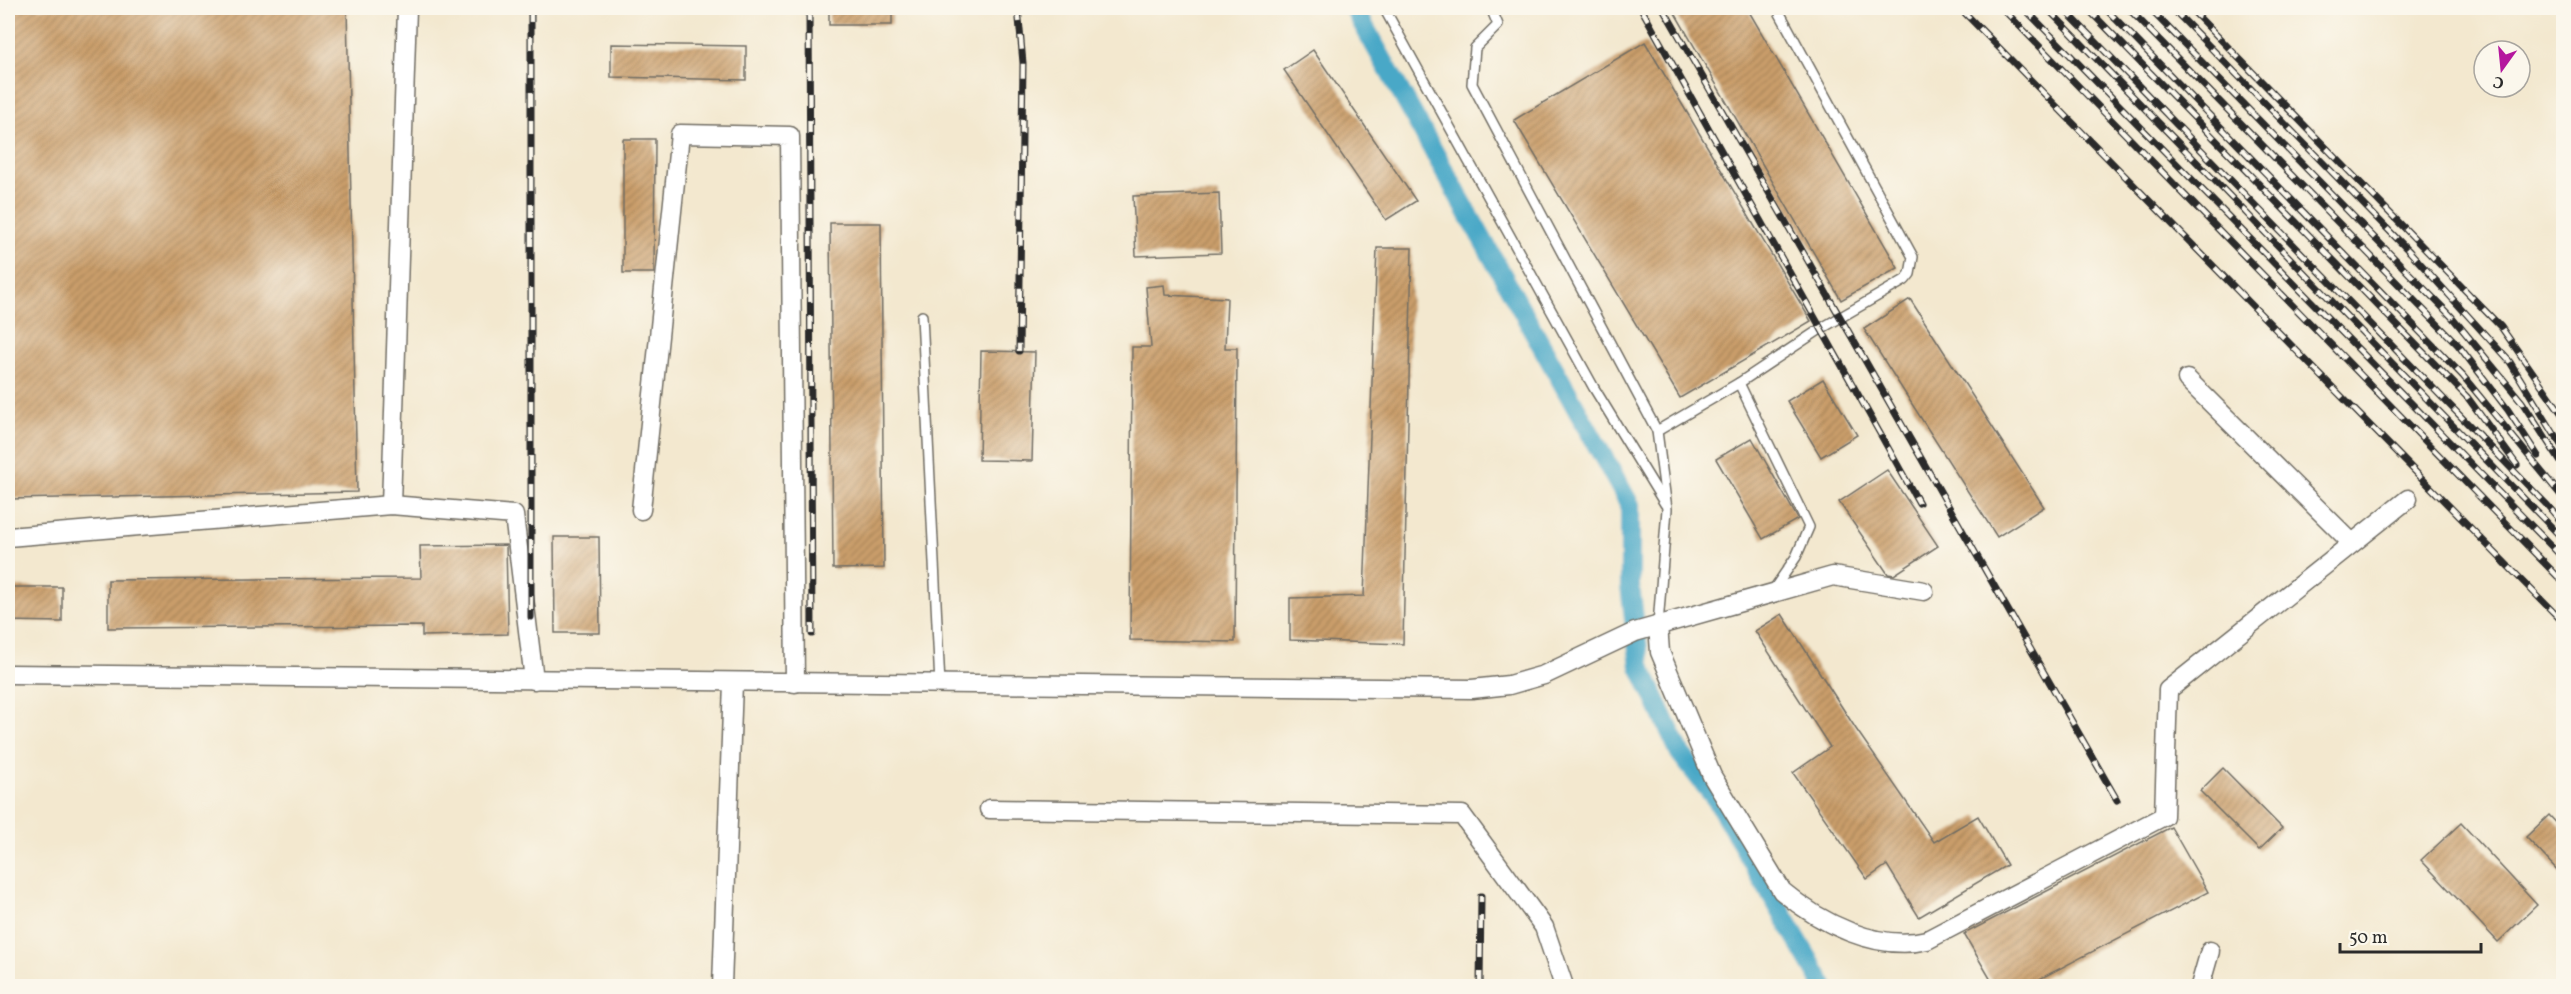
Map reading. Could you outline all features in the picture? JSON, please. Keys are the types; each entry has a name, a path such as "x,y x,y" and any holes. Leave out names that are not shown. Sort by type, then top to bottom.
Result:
{"street":[{"path":"391,505 407,8"},
{"path":"641,510 680,134 790,136 795,683"},
{"path":"2187,379 2352,543"},
{"path":"1658,625 1660,652 1712,776 1782,891 1798,905 1837,925 1888,943 1909,944 1927,940 2164,816 2168,690 2408,499"},
{"path":"8,537 391,505 514,515 534,680"},
{"path":"8,674 1472,689 1509,685 1544,675 1635,632 1833,576 1924,591"},
{"path":"722,987 733,682"},
{"path":"989,809 1462,815 1544,927 1564,987"},
{"path":"2200,987 2210,951"}],"lane":[{"path":"1384,8 1594,388 1668,509"},
{"path":"1491,8 1498,25 1475,48 1472,84 1657,431 1668,509 1658,625"},
{"path":"1657,431 1739,383 1822,328 1905,280 1912,266 1913,257 1777,8"},
{"path":"921,316 940,685"},
{"path":"1739,383 1809,527 1796,557 1771,594"}],"building":[{"path":"8,8 347,8 357,492 8,499"},
{"path":"829,8 892,8 892,25 829,25"},
{"path":"1672,8 1747,8 1898,268 1841,300"},
{"path":"1645,42 1811,321 1680,398 1514,120"},
{"path":"611,44 746,46 746,80 611,77"},
{"path":"1313,50 1416,201 1386,220 1284,70"},
{"path":"623,139 655,139 654,273 623,273"},
{"path":"1219,193 1221,253 1136,256 1133,196"},
{"path":"830,223 881,223 884,568 833,569"},
{"path":"1377,248 1412,248 1403,644 1290,640 1290,598 1364,596"},
{"path":"1164,285 1165,295 1227,298 1225,348 1237,348 1235,642 1130,640 1132,347 1151,347 1146,287"},
{"path":"1910,299 2044,507 1997,537 1864,329"},
{"path":"981,351 1035,352 1032,461 979,460"},
{"path":"1823,379 1857,435 1821,457 1787,401"},
{"path":"1752,438 1798,519 1763,539 1716,459"},
{"path":"1887,470 1938,546 1894,575 1888,574 1839,502"},
{"path":"554,537 599,537 600,633 555,633"},
{"path":"506,545 508,634 422,636 422,626 108,628 108,580 421,578 420,546"},
{"path":"8,587 62,587 62,622 8,621"},
{"path":"1782,614 1856,729 1934,842 1978,816 2007,865 1919,917 1887,865 1867,879 1793,773 1830,747 1755,631"},
{"path":"2223,768 2282,828 2259,850 2200,791"},
{"path":"2549,815 2564,831 2564,877 2526,837"},
{"path":"2461,823 2537,905 2498,942 2421,860"},
{"path":"2171,827 2208,892 2024,987 1995,987 1964,934"}],"waterway":[{"path":"1354,8 1630,505 1630,586 1640,666 1680,753 1716,799 1824,986"}],"railway":[{"path":"531,8 531,617"},
{"path":"809,8 812,634"},
{"path":"1018,8 1023,63 1019,351"},
{"path":"1641,8 1919,503"},
{"path":"1663,8 2117,800"},
{"path":"1960,8 2564,623"},
{"path":"2002,8 2564,583"},
{"path":"2024,8 2564,559"},
{"path":"2047,8 2564,540"},
{"path":"2063,8 2564,525"},
{"path":"2087,8 2468,398 2517,465"},
{"path":"2105,8 2463,376 2564,499"},
{"path":"2128,8 2458,345 2508,410 2538,456"},
{"path":"2149,8 2452,317 2522,402 2564,467"},
{"path":"2172,8 2410,252 2510,362 2564,450"},
{"path":"2190,8 2501,327 2564,417"},
{"path":"1480,986 1481,896"}]}
